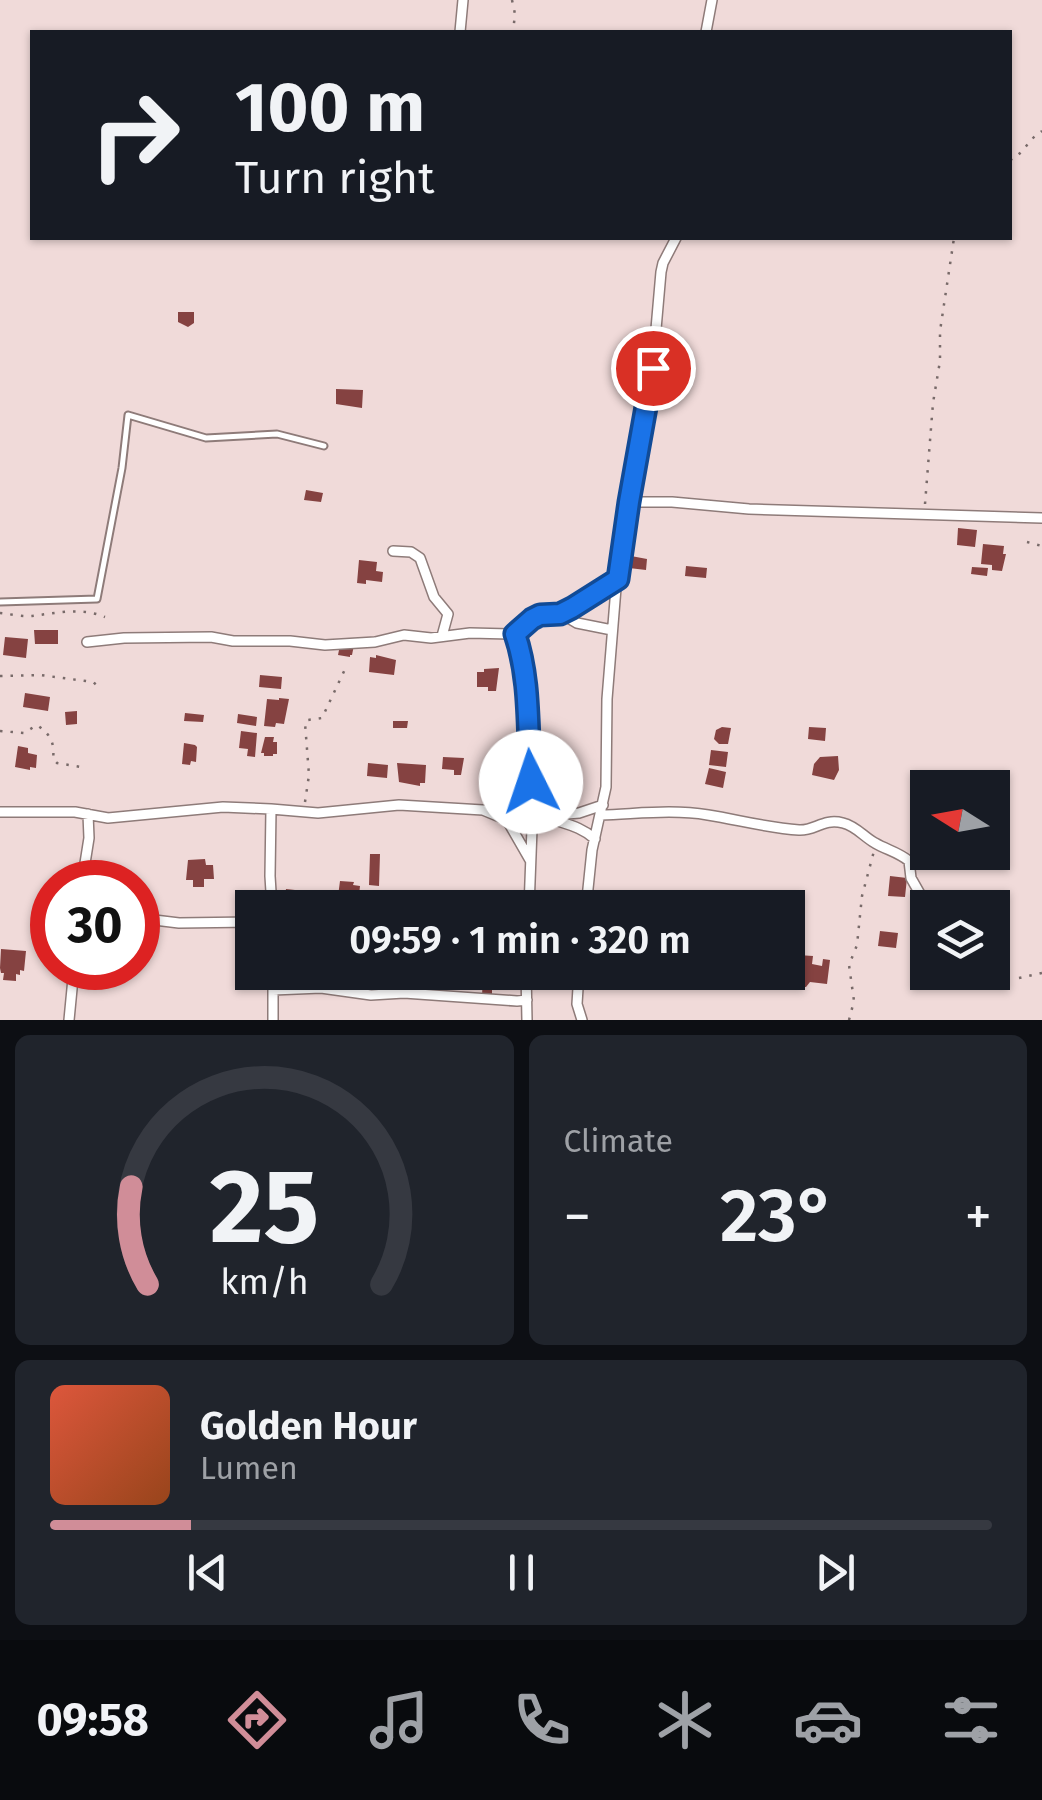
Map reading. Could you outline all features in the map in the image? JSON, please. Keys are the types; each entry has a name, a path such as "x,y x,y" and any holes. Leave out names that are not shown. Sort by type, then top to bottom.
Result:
{"street":[{"path":"460,30 463,0"},
{"path":"706,30 712,0"},
{"path":"588,890 606,788 607,699 618,579 651,386 661,272 675,240"},
{"path":"629,502 1042,518"},
{"path":"392,551 411,552 420,558 434,597 448,614 442,636"},
{"path":"88,642 211,637 325,645 376,642 404,635 515,634 532,619 560,614 618,579"},
{"path":"560,614 577,623 612,630"},
{"path":"515,634 525,677 532,802 529,890"},
{"path":"0,812 108,818 223,806 318,812 399,805 483,810 507,820 530,860"},
{"path":"271,890 272,809"},
{"path":"531,828 544,816 602,810 708,815 746,824 806,830 822,822 840,822 909,861 918,890"},
{"path":"86,860 88,814"},
{"path":"544,816 585,830 594,840"},
{"path":"160,920 235,922"},
{"path":"69,1020 72,990"},
{"path":"272,990 273,1020"},
{"path":"335,990 371,995 404,993 527,1000"},
{"path":"525,990 528,1020"},
{"path":"578,990 582,1020"}],"lane":[{"path":"0,602 97,599 128,416 206,438 276,434 324,446"}],"path":[{"path":"512,0 512,30"},
{"path":"1012,159 1042,130"},
{"path":"924,513 932,403 954,240"},
{"path":"1027,542 1042,546"},
{"path":"0,613 31,616 87,612 105,617"},
{"path":"297,810 308,790 308,738 304,723 322,718 347,665"},
{"path":"0,676 40,675 101,685"},
{"path":"0,732 24,733 37,724 49,733 57,763 87,768"},
{"path":"849,1020 854,1001 850,966 875,844"},
{"path":"1018,978 1042,973"}],"building":[{"path":"178,312 194,312 194,323 188,327 178,322"},
{"path":"336,389 363,390 362,408 336,404"},
{"path":"306,490 323,493 321,502 304,500"},
{"path":"958,528 977,530 975,547 957,545"},
{"path":"983,544 1004,546 1002,571 981,564"},
{"path":"631,556 647,559 646,570 629,568"},
{"path":"359,560 377,562 376,571 383,572 382,582 357,583"},
{"path":"686,566 707,568 706,578 685,576"},
{"path":"972,567 988,568 987,576 971,574"},
{"path":"34,630 58,630 58,644 35,644"},
{"path":"5,637 28,639 26,658 3,655"},
{"path":"341,640 354,645 350,657 338,655"},
{"path":"370,657 396,660 394,675 369,672"},
{"path":"499,668 496,691 477,687 477,672"},
{"path":"260,675 282,677 281,689 259,687"},
{"path":"25,693 50,697 48,711 23,707"},
{"path":"267,699 289,699 284,724 264,726"},
{"path":"77,711 77,724 66,725 65,712"},
{"path":"185,713 204,715 203,722 184,721"},
{"path":"238,714 257,717 256,726 237,723"},
{"path":"393,721 408,721 407,728 393,728"},
{"path":"809,727 826,728 825,741 808,739"},
{"path":"731,728 728,744 719,744 714,739 716,730"},
{"path":"241,731 257,733 255,757 247,756 248,749 239,748"},
{"path":"265,737 274,737 277,754 261,753"},
{"path":"184,743 197,747 196,762 191,761 190,765 182,764"},
{"path":"18,746 37,755 36,768 15,767"},
{"path":"711,750 728,752 726,767 709,765"},
{"path":"838,756 839,770 834,780 812,775 820,757"},
{"path":"443,757 464,758 461,775 442,769"},
{"path":"368,763 388,765 387,778 367,776"},
{"path":"397,763 426,765 425,783 420,786 399,782"},
{"path":"709,768 726,772 723,788 705,784"},
{"path":"370,854 380,854 379,886 369,885"},
{"path":"205,859 206,865 213,865 214,879 204,879 204,887 193,887 193,880 186,880 188,860"},
{"path":"890,876 907,878 905,897 888,896"},
{"path":"340,881 360,886 360,890 339,890"},
{"path":"880,931 898,933 896,948 878,946"},
{"path":"1,949 26,951 24,971 16,974 16,981 3,980"},
{"path":"805,955 813,956 812,964 822,966 823,959 830,960 827,984 810,982 806,987"},
{"path":"482,990 492,990 492,997 482,997"}],"route":[{"path":"531,782 525,677 515,634 532,619 560,614 618,579 653,368"}]}
